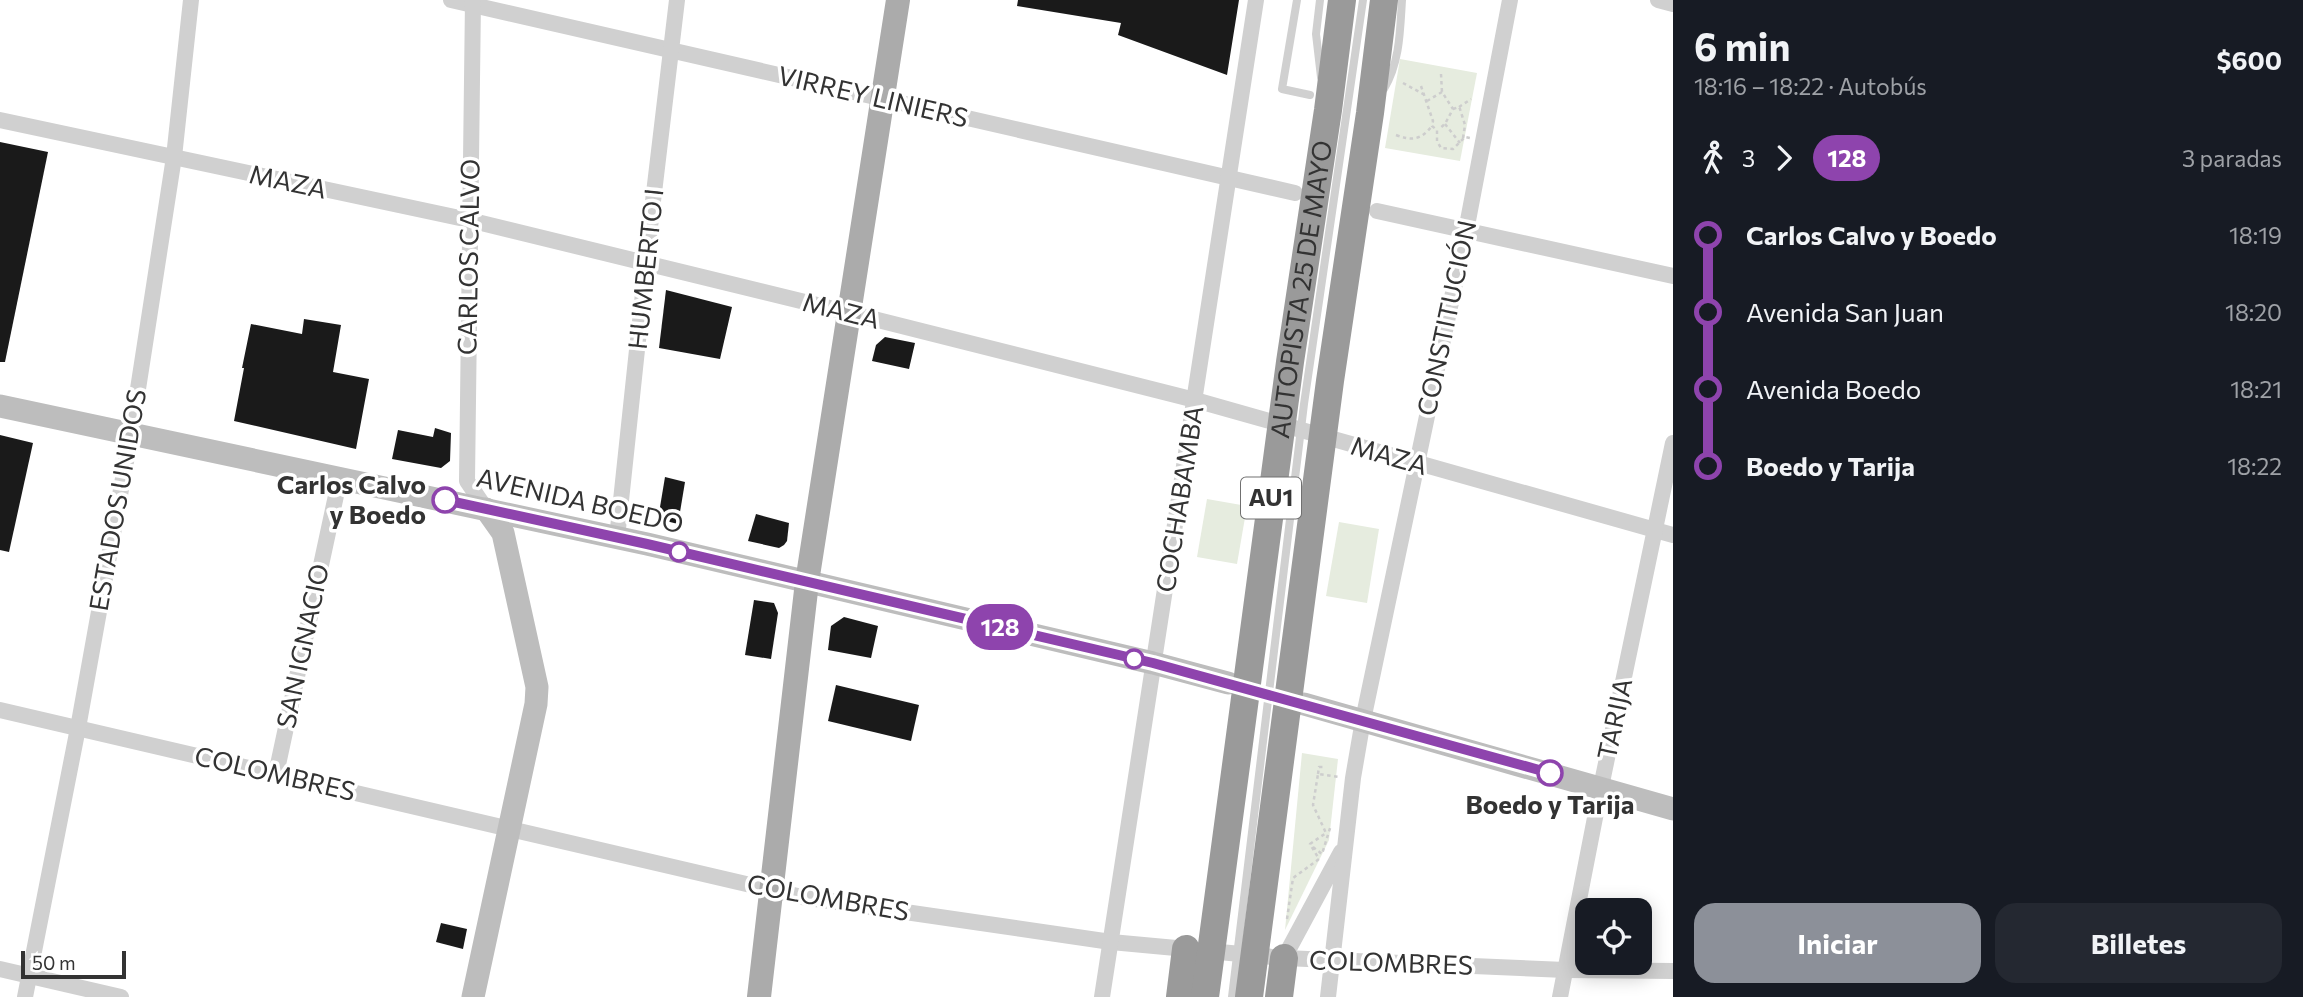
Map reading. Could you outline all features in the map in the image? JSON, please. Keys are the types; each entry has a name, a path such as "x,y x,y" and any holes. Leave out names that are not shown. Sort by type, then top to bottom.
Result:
{"highway":[{"name":"AUTOPISTA 25 DE MAYO","path":"1205,997 1288,376 1319,102 1342,0"},
{"name":"AUTOPISTA 25 DE MAYO","path":"1249,997 1330,381 1384,0"},
{"path":"1180,997 1186,949"},
{"path":"1279,997 1284,958"}],"main road":[{"path":"759,997 807,582 898,0"},
{"name":"AVENIDA BOEDO","path":"0,406 617,538 1153,663 1228,683"},
{"path":"473,997 536,704 537,687 503,533 486,509"},
{"path":"1304,704 1673,809"}],"street":[{"name":"ESTADOS UNIDOS","path":"25,997 78,727 131,434 174,157 191,0"},
{"name":"VIRREY LINIERS","path":"451,0 1295,193"},
{"name":"HUMBERTO I","path":"617,538 677,0"},
{"name":"COCHABAMBA","path":"1102,997 1256,0"},
{"name":"CONSTITUCIÓN","path":"1328,997 1353,778 1363,720 1466,230 1510,0"},
{"path":"1658,0 1673,4"},
{"name":"CARLOS CALVO","path":"473,3 467,481 486,509"},
{"name":"MAZA","path":"0,120 469,220 850,313 1195,400 1673,535"},
{"path":"1377,211 1673,276"},
{"name":"TARIJA","path":"1560,997 1673,443"},
{"name":"SAN IGNACIO","path":"276,774 340,477"},
{"name":"COLOMBRES","path":"0,710 771,890 839,903 1111,942 1284,958 1565,970 1673,971"},
{"name":"CONSTITUCIÓN","path":"1284,958 1346,842"},
{"path":"0,969 121,997"}],"lane":[{"path":"1297,0 1282,89 1319,102 1316,34 1320,0"},
{"path":"1232,997 1304,404 1363,0"},
{"path":"1370,113 1393,70 1399,46 1402,0"}],"path":[{"path":"1441,74 1442,92 1453,109"},
{"path":"1403,83 1425,95"},
{"path":"1396,135 1418,139 1432,127 1433,121 1422,86"},
{"path":"1427,101 1442,92"},
{"path":"1437,130 1445,124 1453,109 1471,99"},
{"path":"1459,107 1465,125 1461,142"},
{"path":"1445,124 1461,142"},
{"path":"1432,127 1437,130"},
{"path":"1437,130 1437,141 1441,148 1449,150 1465,137 1483,141"},
{"path":"1310,844 1326,833 1313,805 1319,767 1324,767"},
{"path":"1318,774 1336,776"},
{"path":"1310,844 1322,855 1331,825"},
{"path":"1284,958 1285,930 1293,878 1319,859 1310,844"}],"shaded area":[{"path":"1400,59 1477,73 1460,161 1385,148"},
{"path":"1207,499 1247,506 1237,564 1197,557"},
{"path":"1339,522 1379,529 1367,603 1326,596"},
{"path":"1302,753 1338,759 1329,840 1285,930"}],"building":[{"path":"1018,0 1239,0 1227,75 1118,35 1121,23 1017,6"},
{"path":"0,142 48,152 5,362 0,362"},
{"path":"666,290 732,307 720,359 659,348"},
{"path":"304,319 341,325 333,372 369,379 356,449 234,421 251,324 302,334"},
{"path":"885,337 915,343 909,369 872,361 876,345"},
{"path":"435,428 451,433 450,461 441,468 392,459 398,430 433,437"},
{"path":"0,435 33,443 9,552 0,550"},
{"path":"665,477 685,482 678,524 658,519"},
{"path":"756,514 789,523 784,545 779,548 748,541"},
{"path":"754,600 774,603 778,613 771,659 745,655"},
{"path":"844,617 878,626 871,658 828,650 831,626"},
{"path":"836,685 919,705 911,741 828,721"},
{"path":"441,923 467,929 463,949 436,942"}],"bus line":[{"name":"128","path":"445,500 647,544 1153,663 1550,773"}],"place":[{"name":"Carlos Calvo y Boedo","path":"445,500"},
{"name":"Boedo y Tarija","path":"1550,773"}]}
